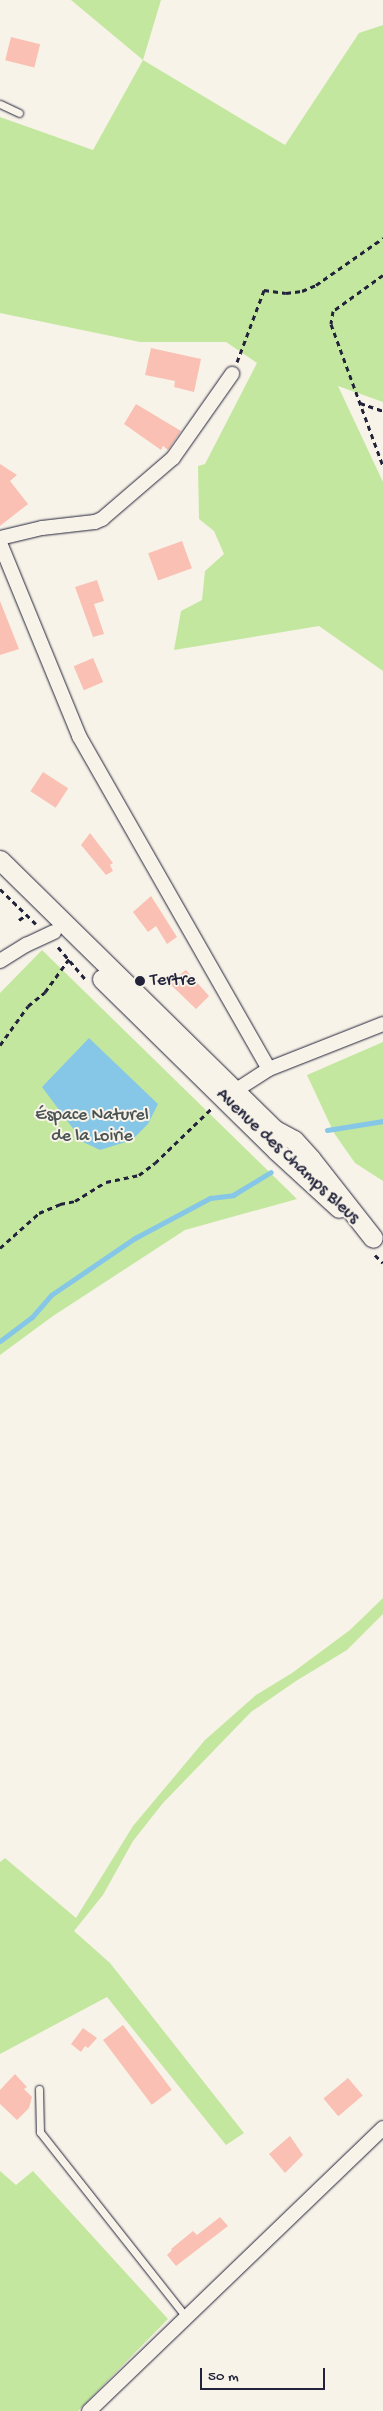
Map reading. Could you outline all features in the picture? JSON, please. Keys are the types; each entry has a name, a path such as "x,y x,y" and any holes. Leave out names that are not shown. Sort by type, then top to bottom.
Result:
{"main road":[{"name":"Avenue des Champs Bleus","path":"0,860 83,942 228,1100"},
{"name":"Avenue des Champs Bleus","path":"0,878 320,1192 378,1242"},
{"name":"Avenue des Champs Bleus","path":"54,932 60,925 74,940 83,942"}],"street":[{"path":"0,538 42,528 95,522 102,519 173,458 232,374"},
{"path":"0,543 79,736 269,1069"},
{"path":"0,961 26,945 54,932"},
{"path":"228,1100 244,1085 269,1069 383,1024"},
{"path":"89,2411 383,2128"}],"lane":[{"path":"0,104 19,113"},
{"path":"39,2089 40,2132 186,2317"}],"path":[{"path":"232,374 264,290 286,294 302,291 316,285 383,238"},
{"path":"383,275 332,311 331,324 383,466"},
{"path":"360,402 383,411"},
{"path":"18,920 26,914"},
{"path":"0,1045 28,1006 45,992 69,959"},
{"path":"0,1248 39,1213 60,1204 75,1201 106,1182 139,1175 156,1163 208,1110 228,1100"}],"green space":[{"path":"71,0 161,0 143,60"},
{"path":"383,25 383,402 338,386 383,482 383,671 319,626 174,650 181,611 202,600 205,571 224,554 214,531 199,519 198,466 205,464 257,363 226,342 140,342 0,313 0,117 93,150 143,60 285,145 359,33"},
{"name":"Éspace Naturel de la Loirie","path":"42,950 297,1199 185,1230 53,1316 0,1355 0,993"},
{"path":"383,1042 383,1181 355,1163 334,1133 307,1075"},
{"path":"383,1598 383,1614 347,1650 296,1681 251,1712 163,1803 133,1841 103,1895 74,1931 110,1963 244,2133 226,2145 107,1997 0,2054 0,1862 5,1858 76,1918 133,1826 205,1740 256,1695 292,1673 350,1630"},
{"path":"0,2171 16,2185 33,2171 168,2319 78,2411 0,2411"}],"water":[{"path":"89,1038 158,1104 148,1124 132,1140 100,1150 83,1142 42,1087"}],"building":[{"path":"11,37 40,44 34,68 5,60"},
{"path":"151,348 201,359 194,392 174,387 175,381 145,375"},
{"path":"136,404 181,431 168,450 163,446 161,450 124,424"},
{"path":"0,464 17,475 10,481 28,504 0,526"},
{"path":"182,541 192,568 158,581 148,553"},
{"path":"97,580 104,601 94,604 104,634 93,637 75,587"},
{"path":"0,601 19,649 0,655"},
{"path":"93,658 103,682 84,690 74,666"},
{"path":"43,772 68,788 56,808 30,791"},
{"path":"90,833 113,863 110,865 113,871 106,875 81,845"},
{"path":"151,896 177,937 167,944 156,926 148,932 133,912"},
{"path":"186,970 209,996 196,1009 169,983"},
{"path":"123,2025 172,2090 152,2105 103,2040"},
{"path":"83,2028 97,2038 88,2048 85,2046 81,2052 71,2044"},
{"path":"15,2074 27,2087 24,2089 32,2097 29,2108 17,2120 0,2104 0,2090"},
{"path":"348,2078 363,2096 338,2116 323,2099"},
{"path":"290,2136 303,2155 285,2173 269,2154"},
{"path":"220,2217 228,2226 176,2266 167,2255 171,2249 193,2231 197,2235"}],"waterway":[{"path":"327,1130 383,1121"},
{"path":"0,1341 32,1317 51,1295 135,1238 210,1198 233,1195 271,1172"}],"place":[{"name":"Tertre","path":"140,981"}]}
